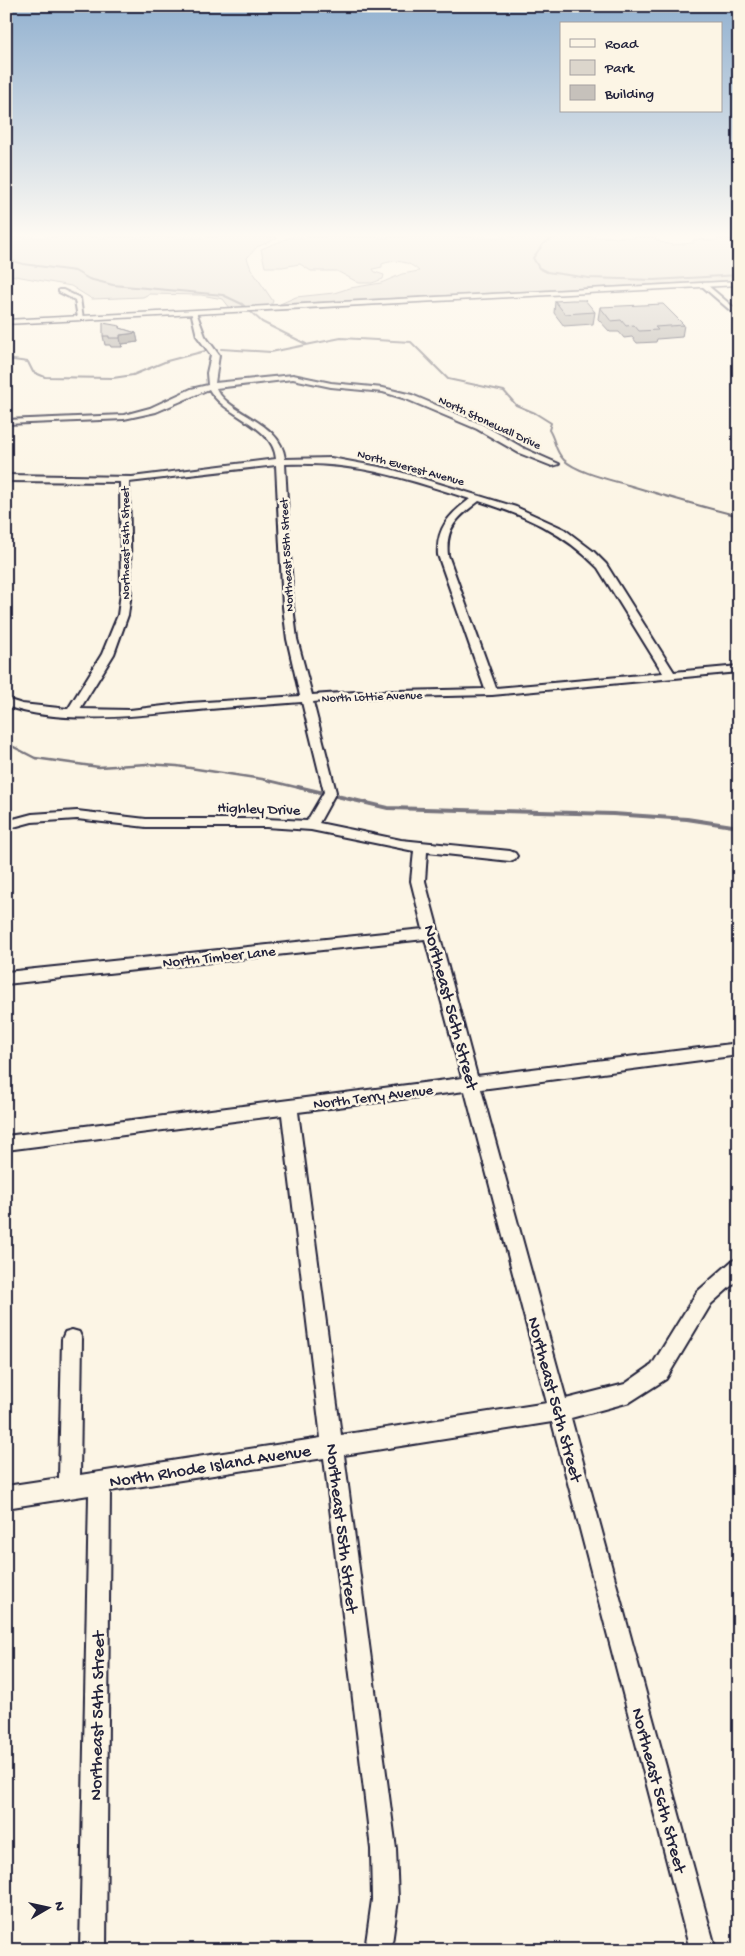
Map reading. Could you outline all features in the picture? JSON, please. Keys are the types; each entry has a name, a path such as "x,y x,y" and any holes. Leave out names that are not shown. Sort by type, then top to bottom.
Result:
{"street":[{"path":"199,328 215,355 210,371 211,386"},
{"name":"North Stonewall Drive","path":"6,422 124,418 158,408 194,391 211,386 293,377 331,385 392,392 415,399 480,427 522,450 555,464"},
{"name":"Northeast 55th Street","path":"211,386 220,400 270,435 277,446 281,460 292,639 330,792 311,826"},
{"name":"North Everest Avenue","path":"6,478 124,479 167,476 281,460 333,461 365,465 477,498 524,513 544,522 574,539 593,555 602,566 670,675"},
{"name":"Northeast 54th Street","path":"72,712 108,654 123,615 126,592 124,479"},
{"path":"477,498 459,511 447,526 441,541 442,549 492,692"},
{"name":"North Lottie Avenue","path":"6,702 37,710 130,714 189,707 384,694 492,692 739,669"},
{"name":"Highley Drive","path":"6,825 32,818 78,815 146,823 258,822 311,826 401,845 510,856"},
{"name":"Northeast 56th Street","path":"421,847 418,881 431,933 473,1083 703,1950"},
{"name":"North Timber Lane","path":"6,978 431,933"},
{"name":"North Terry Avenue","path":"6,1142 739,1049"},
{"name":"Northeast 55th Street","path":"289,1107 385,1863 385,1902 378,1950"},
{"name":"North Rhode Island Avenue","path":"6,1497 559,1411 606,1400 630,1392 659,1372 704,1298 739,1267"},
{"path":"69,1487 72,1339"},
{"name":"Northeast 54th Street","path":"93,1950 100,1482"}],"building":[{"path":"103,328 121,328 136,333 120,335 120,338 103,336"},
{"path":"637,328 656,328 658,330 639,331"}],"waterway":[{"path":"275,328 306,344"},
{"path":"221,349 271,352 341,338 411,342 448,379 504,391 516,405 535,413 551,423 549,430 558,453 569,464 603,478 739,516"},
{"path":"6,359 28,362 33,372 45,377 113,378 133,375 167,361 205,351"},
{"path":"6,743 35,758 99,767 147,764 177,766 262,779 304,789"},
{"path":"298,787 388,808 613,814 687,819 739,827"}]}
